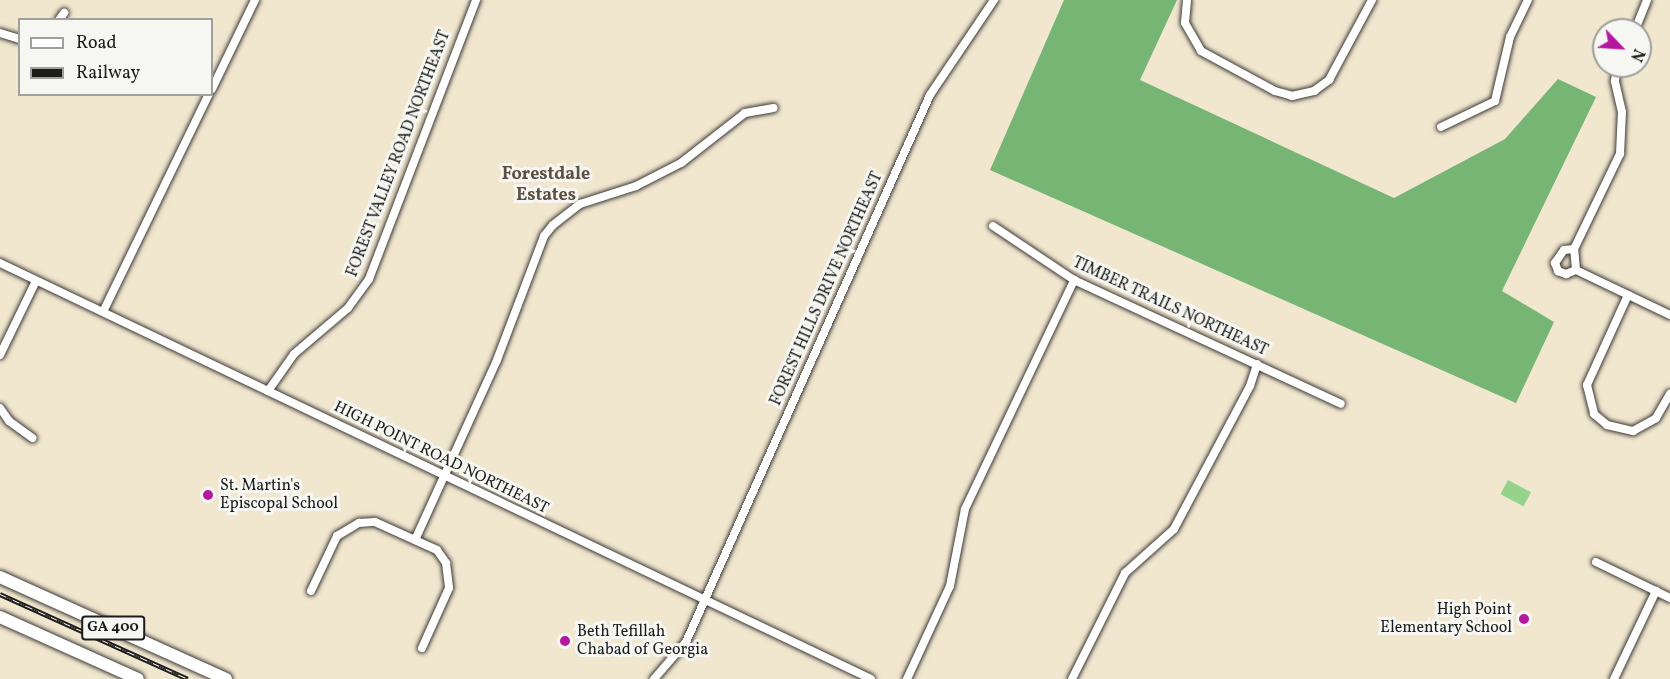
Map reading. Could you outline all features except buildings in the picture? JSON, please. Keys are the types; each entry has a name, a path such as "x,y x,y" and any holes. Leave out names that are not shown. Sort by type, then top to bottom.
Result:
{"highway":[{"name":"GA 400","path":"0,577 226,679"},
{"name":"GA 400","path":"0,616 138,679"}],"street":[{"path":"213,87 255,0"},
{"name":"FOREST VALLEY ROAD NORTHEAST","path":"268,392 294,354 348,308 369,279 476,0"},
{"name":"FOREST HILLS DRIVE NORTHEAST","path":"654,679 686,642 706,600 930,95 994,0"},
{"path":"1187,0 1185,23 1201,51 1275,91 1293,96 1314,91 1329,80 1372,0"},
{"path":"1441,127 1496,101 1510,37 1528,0"},
{"path":"1640,18 1647,0"},
{"path":"0,33 18,38"},
{"path":"1576,270 1574,249 1620,154 1622,112 1615,78"},
{"path":"103,312 208,96"},
{"path":"415,540 497,360 544,236 553,225 580,204 636,186 677,165 745,113 774,108"},
{"name":"TIMBER TRAILS NORTHEAST","path":"993,226 1074,280 1341,404"},
{"path":"1574,249 1564,250 1555,264 1558,271 1566,274 1576,270 1670,315"},
{"name":"HIGH POINT ROAD NORTHEAST","path":"0,263 871,679"},
{"path":"0,355 36,280"},
{"path":"907,679 950,586 965,509 1074,280"},
{"path":"1628,295 1587,385 1594,414 1607,425 1633,431 1656,418 1670,394"},
{"path":"1072,679 1125,573 1174,529 1250,386 1257,364"},
{"path":"0,408 9,421 32,438"},
{"path":"311,591 337,536 346,528 375,522 437,550 449,575 447,599 422,648"},
{"path":"1596,562 1670,598"},
{"path":"1614,679 1656,591"}],"green space":[{"path":"1064,0 1177,0 1140,80 1394,198 1505,139 1558,79 1596,97 1502,291 1554,322 1516,403 990,170"},
{"path":"1508,480 1531,492 1523,506 1500,494"}],"railway":[{"path":"0,594 188,679"}],"place":[{"name":"St. Martin's Episcopal School","path":"208,495"},
{"name":"High Point Elementary School","path":"1524,619"},
{"name":"Beth Tefillah Chabad of Georgia","path":"565,641"}],"district":[{"name":"Forestdale Estates","path":"546,186"}]}
